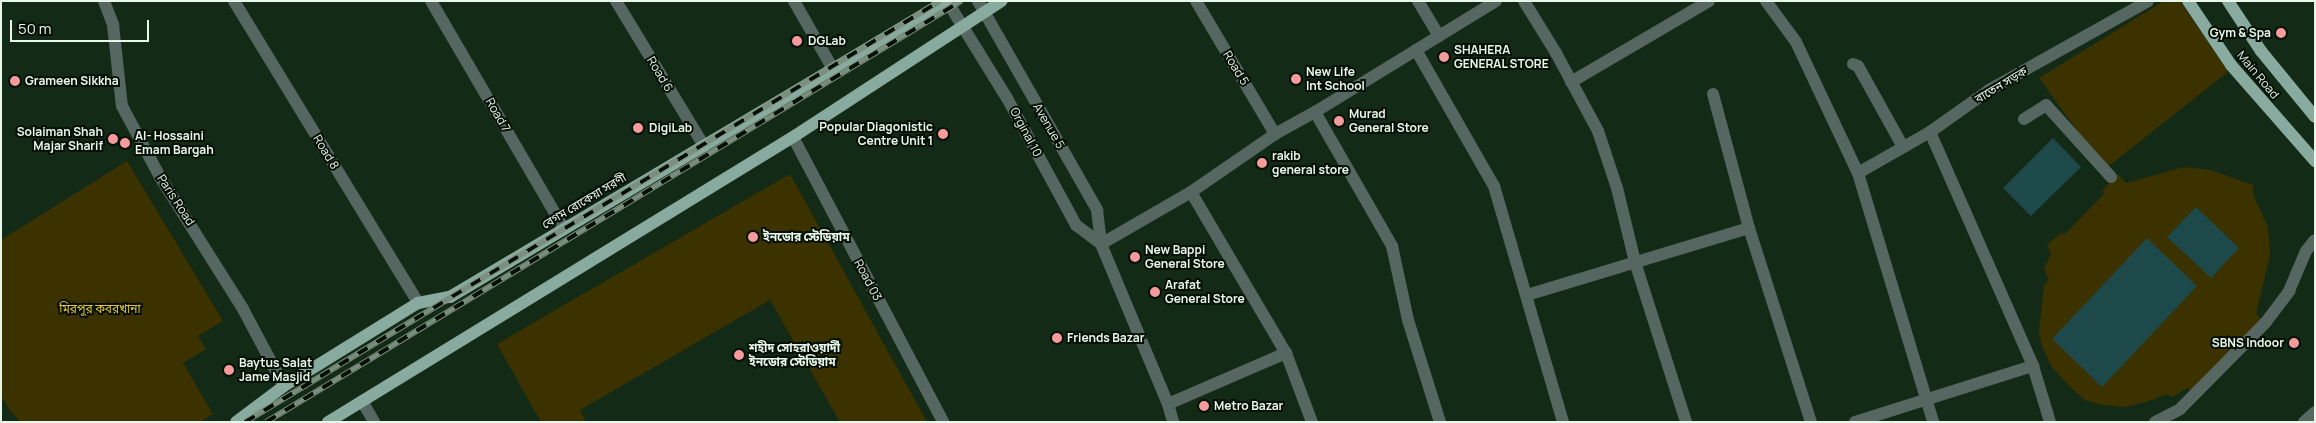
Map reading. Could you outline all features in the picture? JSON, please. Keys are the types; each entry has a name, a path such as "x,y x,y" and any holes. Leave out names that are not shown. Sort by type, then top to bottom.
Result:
{"main road":[{"name":"বেগম রোকেয়া সরণী","path":"236,422 284,386 418,303 450,297 947,1"},
{"path":"328,422 793,137 962,26 981,7 1002,1"},
{"name":"Main Road","path":"2188,1 2231,65 2315,161"},
{"name":"Main Road","path":"2228,1 2261,51 2315,117"}],"street":[{"name":"Paris Road","path":"104,1 113,25 122,106 160,177 244,309 284,386"},
{"name":"Road 8","path":"234,1 418,303"},
{"name":"Road 7","path":"431,1 564,229"},
{"name":"Road 6","path":"616,1 704,146"},
{"path":"794,1 833,69"},
{"name":"Orginal 10","path":"947,1 1007,98 1076,225 1101,244"},
{"name":"Road 5","path":"1196,1 1275,134"},
{"path":"1418,1 1439,36"},
{"path":"1101,244 1191,192 1275,134 1316,112 1496,1"},
{"path":"1524,1 1598,131 1617,188 1635,262 1686,422"},
{"path":"1571,82 1709,1"},
{"path":"1766,1 1796,42 1858,173 1932,422"},
{"name":"বাতেন সড়ক","path":"1858,173 1930,132 1989,90 2148,1"},
{"name":"Avenue 5","path":"981,7 1097,210 1101,244 1168,404 1173,422"},
{"path":"1416,50 1494,186 1563,422"},
{"path":"1853,64 1858,66 1903,146"},
{"path":"1713,94 1749,228 1810,422"},
{"path":"2024,119 2046,105 2111,177"},
{"path":"1316,112 1392,246 1408,320 1440,422"},
{"path":"1930,132 2033,366 2050,422"},
{"name":"Road 03","path":"793,137 943,422"},
{"path":"1191,192 1286,353 1312,422"},
{"path":"1527,295 1749,228"},
{"path":"2155,422 2180,409 2266,322 2289,291 2306,251 2315,240"},
{"path":"1168,404 1286,353"},
{"path":"1855,422 2033,366"},
{"path":"362,401 374,422"},
{"path":"2304,422 2315,412"}],"green space":[{"path":"2164,1 2180,1 2228,72 2105,169 2039,78"},
{"name":"মিরপুর কবরখানা","path":"127,161 223,321 198,336 206,349 183,363 213,414 200,422 21,422 11,412 1,396 1,240"},
{"path":"2184,167 2211,170 2253,185 2253,194 2268,227 2270,255 2256,314 2263,321 2194,393 2187,388 2173,397 2167,394 2125,407 2101,405 2085,400 2051,366 2042,346 2039,332 2044,285 2049,279 2044,269 2051,254 2047,245 2062,232 2064,235 2104,194 2102,191 2118,174 2126,183"},
{"name":"ইনডোর স্টেডিয়াম","path":"790,174 927,422 840,422 770,300 580,410 586,422 541,422 497,344"}],"water":[{"path":"2053,138 2081,167 2031,216 2003,188"},
{"path":"2196,207 2239,248 2211,278 2167,237"},
{"path":"2147,238 2197,286 2102,387 2052,339"}],"railway":[{"path":"245,422 940,1"},
{"path":"266,422 961,1"}],"place":[{"name":"Gym & Spa","path":"2281,33"},
{"name":"DGLab","path":"797,41"},
{"name":"SHAHERA GENERAL STORE","path":"1444,57"},
{"name":"New Life Int School","path":"1296,79"},
{"name":"Grameen Sikkha","path":"15,81"},
{"name":"Murad General Store","path":"1339,121"},
{"name":"DigiLab","path":"638,128"},
{"name":"Popular Diagonistic Centre Unit 1","path":"943,134"},
{"name":"Solaiman Shah Majar Sharif","path":"113,139"},
{"name":"Al- Hossaini Emam Bargah","path":"125,143"},
{"name":"rakib general store","path":"1262,163"},
{"name":"ইনডোর স্টেডিয়াম","path":"753,237"},
{"name":"New Bappi General Store","path":"1135,257"},
{"name":"Arafat General Store","path":"1155,292"},
{"name":"Friends Bazar","path":"1057,338"},
{"name":"SBNS Indoor","path":"2294,343"},
{"name":"শহীদ সোহরাওয়ার্দী ইনডোর স্টেডিয়াম","path":"739,355"},
{"name":"Baytus Salat Jame Masjid","path":"229,370"},
{"name":"Metro Bazar","path":"1204,406"}]}
